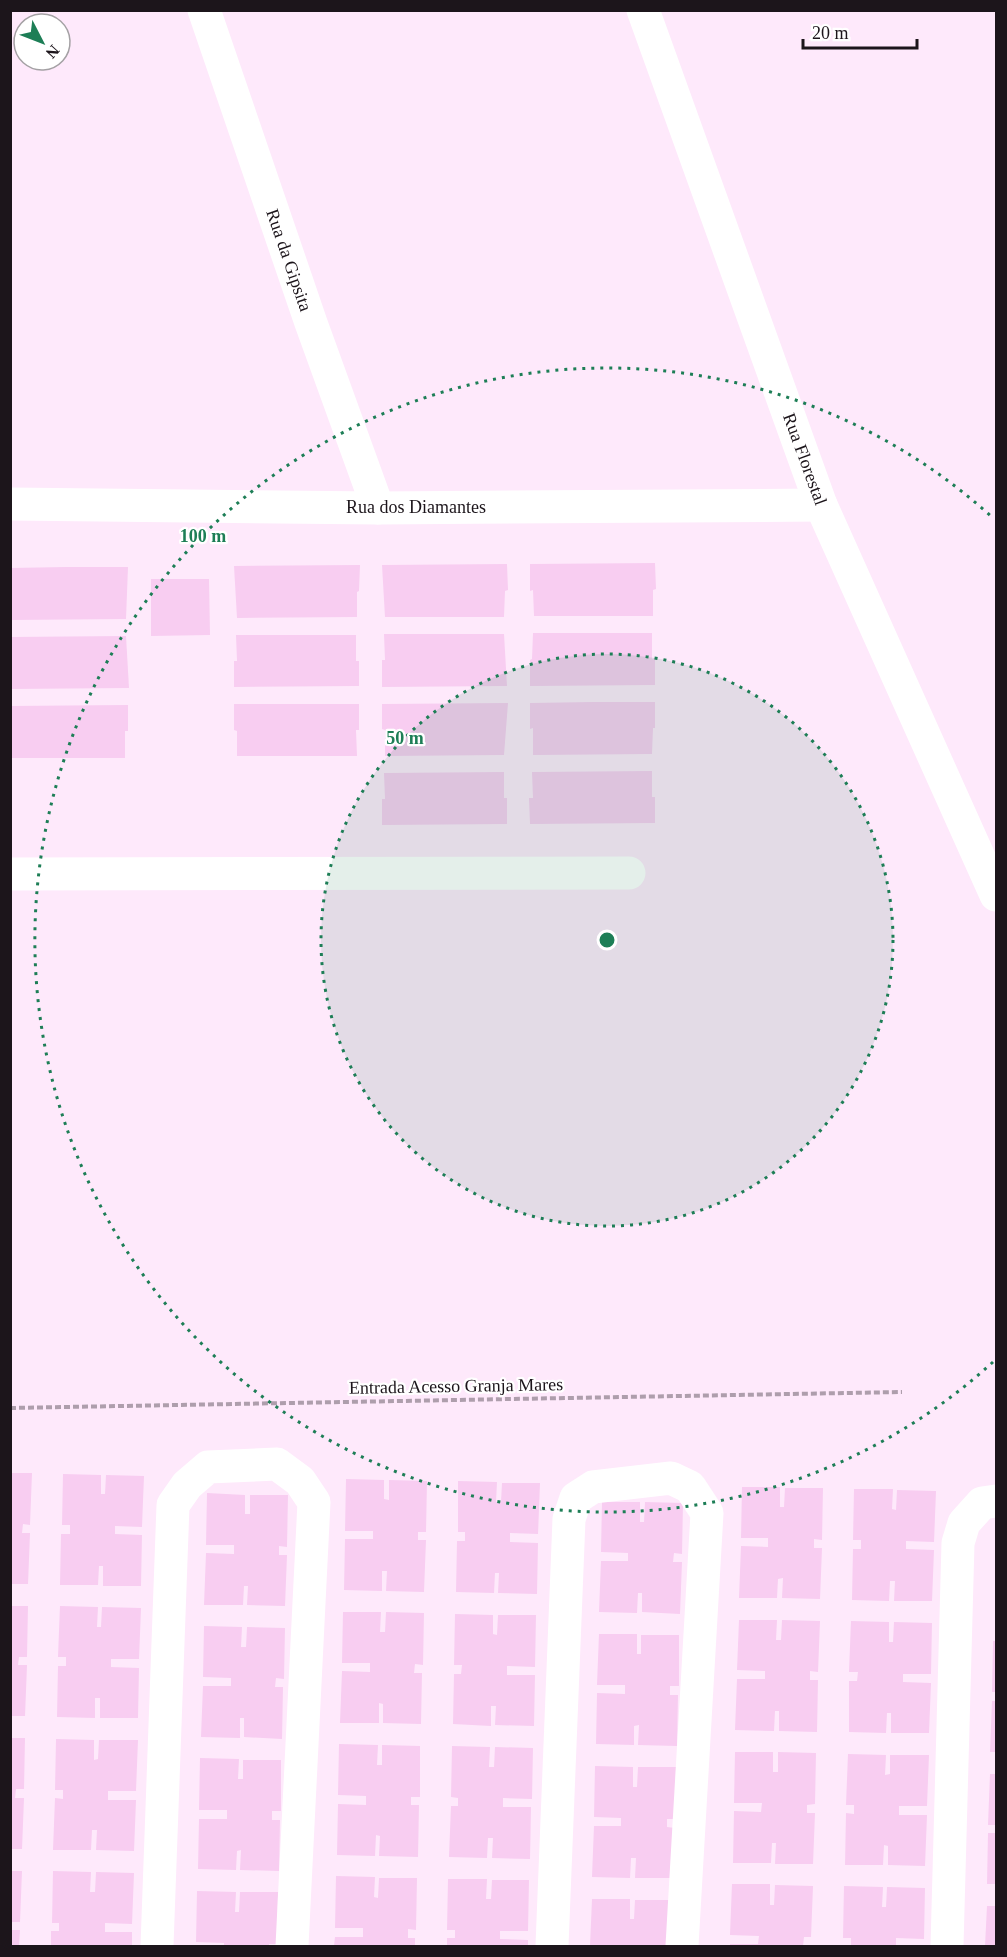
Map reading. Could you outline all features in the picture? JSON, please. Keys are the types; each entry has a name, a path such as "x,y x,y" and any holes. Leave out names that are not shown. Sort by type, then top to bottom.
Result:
{"street":[{"name":"Rua da Gipsita","path":"204,10 378,508"},
{"name":"Rua Florestal","path":"643,10 822,505 996,896"},
{"name":"Rua dos Diamantes","path":"10,504 378,508 822,505"},
{"path":"10,874 629,873"},
{"path":"157,1947 173,1505 187,1485 208,1467 277,1464 300,1480 314,1502 292,1947"},
{"path":"552,1947 569,1519 576,1498 593,1487 671,1478 690,1487 707,1513 682,1947"},
{"path":"948,1947 958,1543 964,1523 982,1503 996,1501"}],"path":[{"name":"Entrada Acesso Granja Mares","path":"10,1408 902,1392"}],"building":[{"path":"655,563 656,589 653,590 653,616 534,616 533,590 530,591 530,564"},
{"path":"507,564 508,590 505,591 504,617 385,617 382,565"},
{"path":"360,565 357,617 237,618 234,566"},
{"path":"128,567 126,619 10,620 10,568"},
{"path":"151,579 209,579 210,635 151,636"},
{"path":"533,633 652,633 655,685 530,686"},
{"path":"384,634 504,634 507,686 382,687 382,660 385,660"},
{"path":"236,635 356,635 359,686 234,687 234,661 237,661"},
{"path":"126,636 129,688 10,689 10,637"},
{"path":"655,702 652,754 533,755 530,703"},
{"path":"508,703 504,755 385,756 382,704"},
{"path":"234,704 359,704 359,730 356,730 357,756 237,756"},
{"path":"128,705 125,758 10,758 10,706"},
{"path":"652,771 655,823 530,824 529,798 533,798 532,772"},
{"path":"504,772 507,824 382,825 382,799 385,799 384,773"},
{"path":"10,1473 32,1473 30,1525 23,1524 22,1533 30,1533 28,1584 10,1584"},
{"path":"63,1474 101,1475 101,1494 105,1494 106,1475 144,1476 142,1527 115,1526 115,1534 142,1535 141,1586 103,1586 103,1566 99,1566 98,1585 60,1585 61,1534 70,1534 70,1525 62,1525"},
{"path":"346,1479 384,1480 384,1499 389,1500 389,1480 427,1481 426,1532 418,1532 418,1540 426,1540 424,1592 386,1591 387,1571 382,1571 382,1591 344,1590 345,1539 373,1539 373,1531 345,1531"},
{"path":"458,1481 497,1482 496,1502 501,1502 502,1483 540,1483 538,1534 510,1533 510,1542 538,1543 537,1594 498,1593 499,1573 495,1573 494,1593 456,1592 457,1541 465,1541 465,1532 458,1532"},
{"path":"742,1487 780,1487 780,1507 784,1507 785,1488 823,1488 822,1540 814,1539 814,1548 822,1548 820,1599 782,1598 783,1578 778,1579 777,1598 739,1598 741,1546 768,1547 768,1538 741,1538"},
{"path":"854,1489 893,1489 892,1509 896,1510 897,1490 936,1491 934,1542 906,1541 906,1549 934,1550 932,1601 894,1601 895,1581 890,1581 889,1601 852,1600 853,1549 861,1549 861,1540 853,1540"},
{"path":"207,1493 245,1495 245,1514 250,1514 250,1495 288,1495 287,1547 279,1546 279,1555 287,1555 285,1606 247,1605 248,1586 244,1586 243,1605 204,1605 206,1553 234,1554 234,1545 206,1545"},
{"path":"602,1502 640,1502 640,1522 644,1522 645,1502 683,1503 682,1554 674,1553 673,1562 682,1562 680,1614 642,1612 642,1593 638,1593 637,1613 599,1612 601,1561 628,1561 628,1553 601,1552"},
{"path":"10,1606 28,1606 27,1657 19,1657 18,1665 27,1665 25,1716 10,1716"},
{"path":"60,1606 98,1607 97,1627 101,1627 102,1607 141,1608 139,1659 111,1659 111,1667 139,1668 138,1718 100,1718 100,1698 95,1698 95,1718 57,1717 58,1666 66,1666 66,1657 58,1657"},
{"path":"343,1612 381,1612 380,1632 385,1632 386,1612 424,1613 423,1665 415,1664 414,1673 422,1673 421,1724 383,1723 383,1704 379,1703 379,1723 340,1723 342,1671 370,1672 370,1663 342,1663"},
{"path":"455,1614 493,1615 493,1634 497,1635 498,1615 536,1615 535,1667 507,1666 507,1675 535,1675 534,1726 495,1725 496,1706 491,1706 491,1726 453,1724 454,1674 461,1674 462,1665 454,1665"},
{"path":"739,1620 777,1620 776,1640 781,1640 782,1620 820,1621 818,1672 810,1671 810,1680 818,1680 817,1732 779,1731 779,1711 775,1711 774,1731 735,1730 737,1679 765,1679 765,1671 737,1670"},
{"path":"851,1621 889,1622 889,1642 893,1642 894,1622 932,1623 931,1674 903,1674 903,1682 931,1683 929,1733 891,1733 891,1713 887,1713 886,1733 849,1732 849,1681 857,1681 858,1672 849,1672"},
{"path":"204,1626 242,1627 241,1647 246,1647 247,1627 285,1628 284,1679 276,1678 275,1687 283,1687 282,1739 244,1737 244,1718 240,1718 240,1738 201,1737 203,1686 231,1686 231,1678 203,1677"},
{"path":"599,1634 637,1634 637,1654 641,1654 641,1635 679,1635 679,1686 670,1686 670,1695 678,1695 677,1746 638,1745 639,1725 634,1726 634,1745 596,1744 597,1693 625,1694 625,1685 597,1685"},
{"path":"993,1641 996,1641 996,1692 992,1692"},
{"path":"992,1701 996,1701 996,1752 990,1752"},
{"path":"10,1738 25,1738 24,1789 16,1789 15,1798 24,1798 22,1849 10,1849"},
{"path":"56,1739 94,1740 94,1760 98,1759 99,1740 138,1740 136,1791 108,1791 108,1800 136,1800 134,1851 96,1850 97,1830 92,1830 91,1850 53,1850 55,1798 63,1799 63,1790 55,1790"},
{"path":"339,1744 378,1745 377,1765 382,1765 382,1745 420,1746 420,1797 411,1797 411,1805 419,1805 418,1857 379,1856 380,1836 376,1835 375,1856 337,1855 338,1804 366,1805 366,1796 338,1795"},
{"path":"452,1746 490,1747 489,1767 494,1767 495,1747 533,1748 532,1799 503,1798 503,1807 531,1807 530,1859 492,1858 493,1838 488,1838 487,1858 449,1857 451,1806 458,1806 458,1798 451,1797"},
{"path":"735,1752 773,1752 773,1772 778,1772 778,1752 816,1753 815,1804 807,1805 807,1813 815,1813 813,1864 775,1864 776,1843 772,1843 771,1863 733,1863 734,1811 761,1812 762,1803 734,1803"},
{"path":"848,1754 886,1755 885,1775 890,1774 890,1755 929,1755 927,1806 899,1806 899,1815 927,1815 925,1866 888,1865 888,1846 884,1845 883,1865 845,1865 846,1813 854,1814 854,1805 846,1805"},
{"path":"200,1758 239,1759 238,1779 243,1779 243,1760 281,1760 281,1811 272,1811 272,1820 280,1820 279,1871 240,1870 241,1850 237,1851 236,1870 198,1869 199,1819 227,1819 227,1810 199,1810"},
{"path":"595,1766 633,1767 633,1787 637,1787 638,1767 676,1767 675,1819 667,1819 667,1827 675,1828 673,1878 635,1878 636,1858 631,1858 630,1878 592,1877 594,1826 621,1826 621,1818 594,1817"},
{"path":"990,1774 996,1774 996,1825 988,1825"},
{"path":"988,1833 996,1833 996,1884 987,1884"},
{"path":"10,1871 22,1871 20,1922 10,1922"},
{"path":"53,1871 91,1872 90,1892 95,1892 96,1872 134,1873 132,1924 105,1923 105,1932 132,1932 132,1946 51,1946 51,1931 59,1931 59,1923 52,1923"},
{"path":"336,1876 375,1877 374,1897 378,1898 379,1878 417,1878 416,1930 408,1929 408,1938 415,1938 415,1946 334,1946 335,1937 363,1937 363,1928 335,1928"},
{"path":"448,1879 487,1879 486,1899 491,1899 492,1880 529,1880 528,1931 500,1931 500,1939 528,1940 528,1946 447,1946 447,1938 455,1938 455,1930 447,1930"},
{"path":"732,1884 770,1884 770,1905 774,1905 775,1885 813,1886 811,1937 804,1937 803,1946 730,1946 730,1944 758,1944 759,1936 730,1935"},
{"path":"844,1886 883,1887 882,1907 886,1907 887,1887 925,1888 924,1939 896,1938 896,1946 851,1946 851,1938 843,1938"},
{"path":"197,1891 236,1892 235,1912 239,1912 240,1892 278,1892 277,1944 224,1946 224,1943 196,1942"},
{"path":"592,1899 630,1899 630,1919 634,1919 635,1900 673,1900 672,1946 590,1946"},
{"path":"987,1906 996,1906 996,1946 985,1946"},
{"path":"10,1930 20,1930 19,1946 10,1946"}]}
